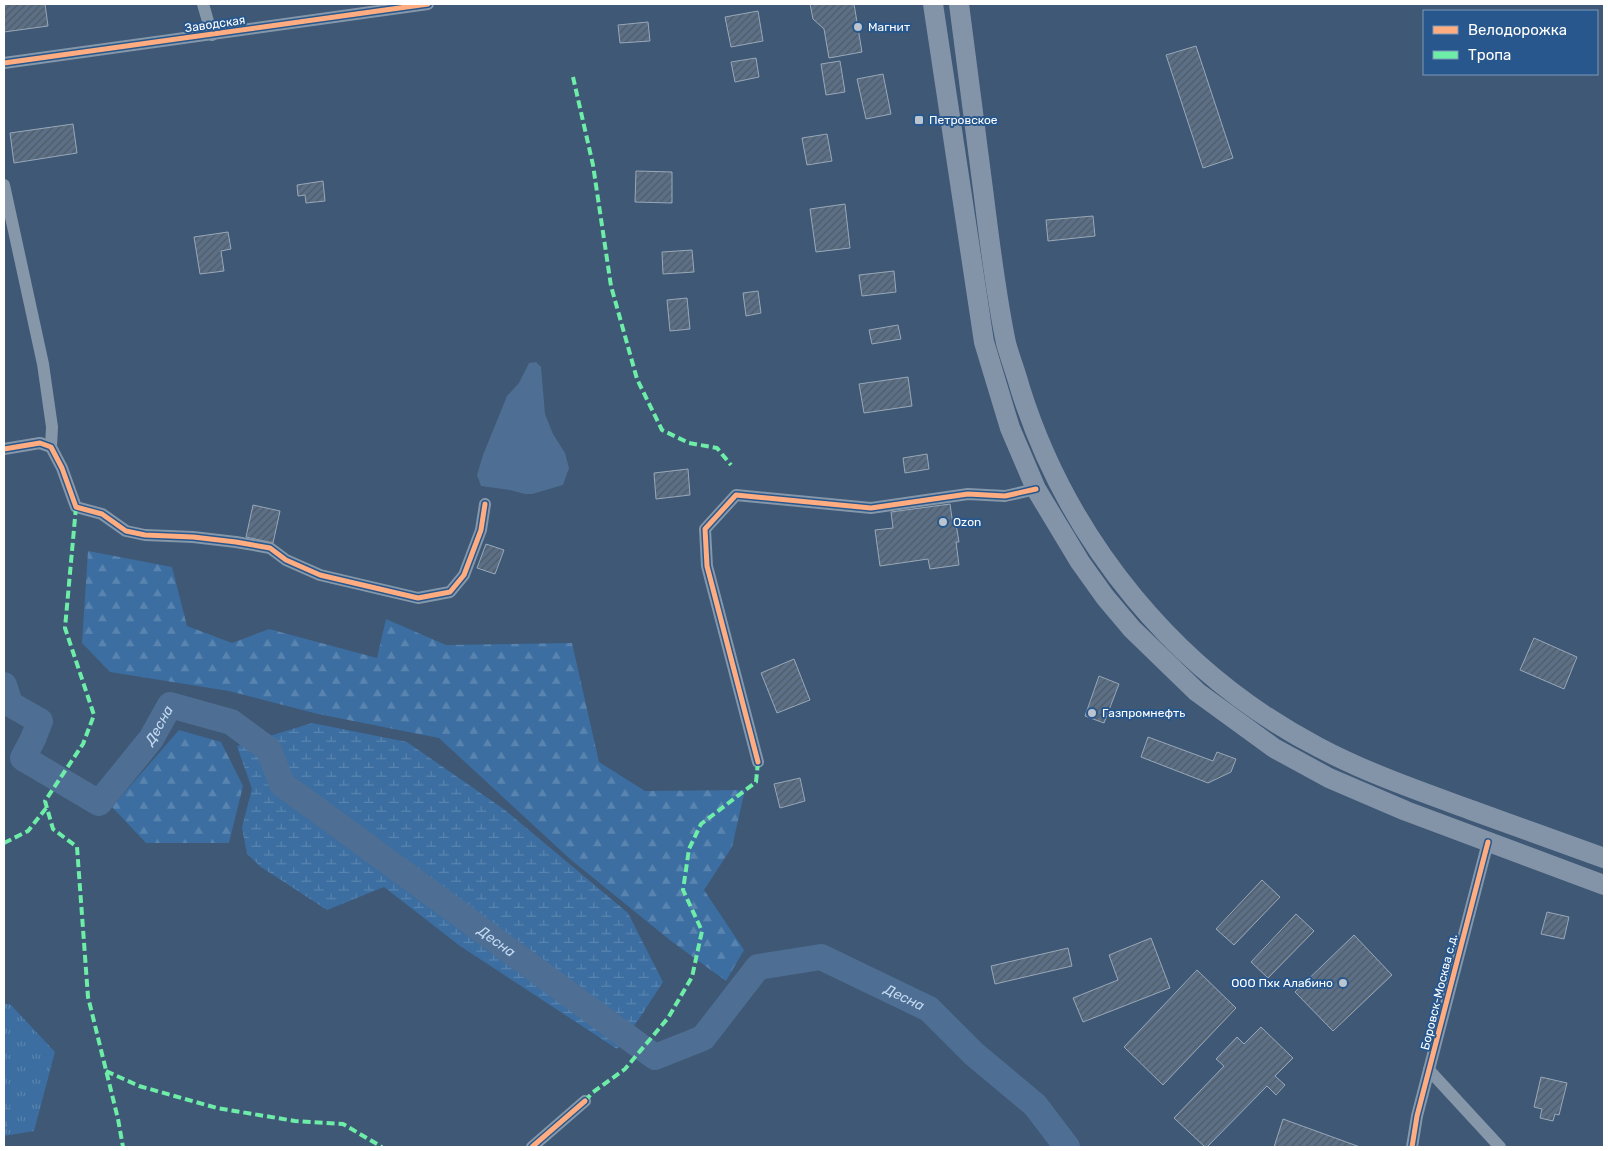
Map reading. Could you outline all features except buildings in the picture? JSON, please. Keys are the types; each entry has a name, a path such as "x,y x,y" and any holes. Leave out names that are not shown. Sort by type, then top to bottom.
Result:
{"highway":[{"path":"933,4 984,342 1010,428 1036,489 1080,562 1105,597 1139,636 1197,692 1274,748 1329,778 1406,811 1604,885"},
{"path":"959,4 994,269 1007,345 1030,421 1050,465 1087,534 1122,584 1150,618 1205,671 1264,716 1316,746 1352,764 1414,789 1604,858"}],"street":[{"path":"203,4 212,35"},
{"name":"Заводская","path":"4,63 428,4"},
{"path":"4,185 43,364 52,427 51,447 62,468 76,507 102,514 126,531 144,536 193,537 270,548 286,560 320,575 418,598 450,592 464,576 481,530 485,504"},
{"path":"4,448 40,443 51,447"},
{"path":"758,762 707,566 705,529 736,495 871,508 968,494 1006,496 1036,489"},
{"name":"Боровск-Москва с.д.","path":"1412,1147 1417,1116 1488,842"},
{"path":"1429,1070 1500,1147"},
{"path":"532,1147 585,1101"}],"green space":[{"path":"88,551 172,567 187,626 232,643 269,629 377,658 386,619 446,645 572,643 599,762 645,791 745,790 732,847 704,890 744,950 726,981 671,941 570,859 439,738 318,714 229,691 110,672 82,643"},
{"path":"312,723 407,742 505,810 628,913 663,982 617,1049 460,946 384,887 327,910 261,867 247,854 242,827 252,789 237,746"},
{"path":"179,730 221,742 243,786 229,843 146,843 112,807"},
{"path":"4,1004 10,1004 55,1052 34,1131 4,1136"},
{"path":"4,1095 12,1112 13,1123 4,1128"}],"shaded area":[{"path":"536,362 541,367 545,414 553,434 565,453 569,468 563,485 532,494 481,486 477,475 507,396 519,383 529,363"}],"waterway":[{"name":"Десна","path":"4,685 10,704 40,721 23,758 99,803 151,739 170,705 231,722 269,750 282,784 655,1057 703,1038 758,967 821,957 929,1009 974,1054 1035,1105 1067,1147"}],"marked path":[{"path":"573,77 593,165 611,286 637,379 662,430 689,443 717,448 731,465"},
{"path":"76,507 65,628 94,715 83,744 45,801 53,829 77,847 88,997 123,1147"},
{"path":"585,1101 592,1093 625,1069 668,1018 692,977 702,931 683,890 689,849 701,824 756,782 758,762"},
{"path":"4,843 28,831 47,807"},
{"path":"106,1071 139,1086 217,1108 295,1121 343,1124 382,1147"}],"cycle path":[{"path":"4,63 428,4"},
{"path":"4,449 40,443 51,447 62,468 76,507 102,514 126,531 145,535 193,537 236,542 270,548 286,560 320,575 418,598 450,592 464,575 481,530 485,504"},
{"path":"758,762 707,566 705,529 736,495 871,508 968,494 1005,496 1036,489"},
{"path":"1412,1147 1417,1116 1488,842"},
{"path":"532,1147 585,1101"}],"place":[{"name":"Магнит","path":"858,27"},
{"name":"Петровское","path":"919,120"},
{"name":"Ozon","path":"943,522"},
{"name":"Газпромнефть","path":"1092,713"},
{"name":"ООО Пхк Алабино","path":"1343,983"}]}
